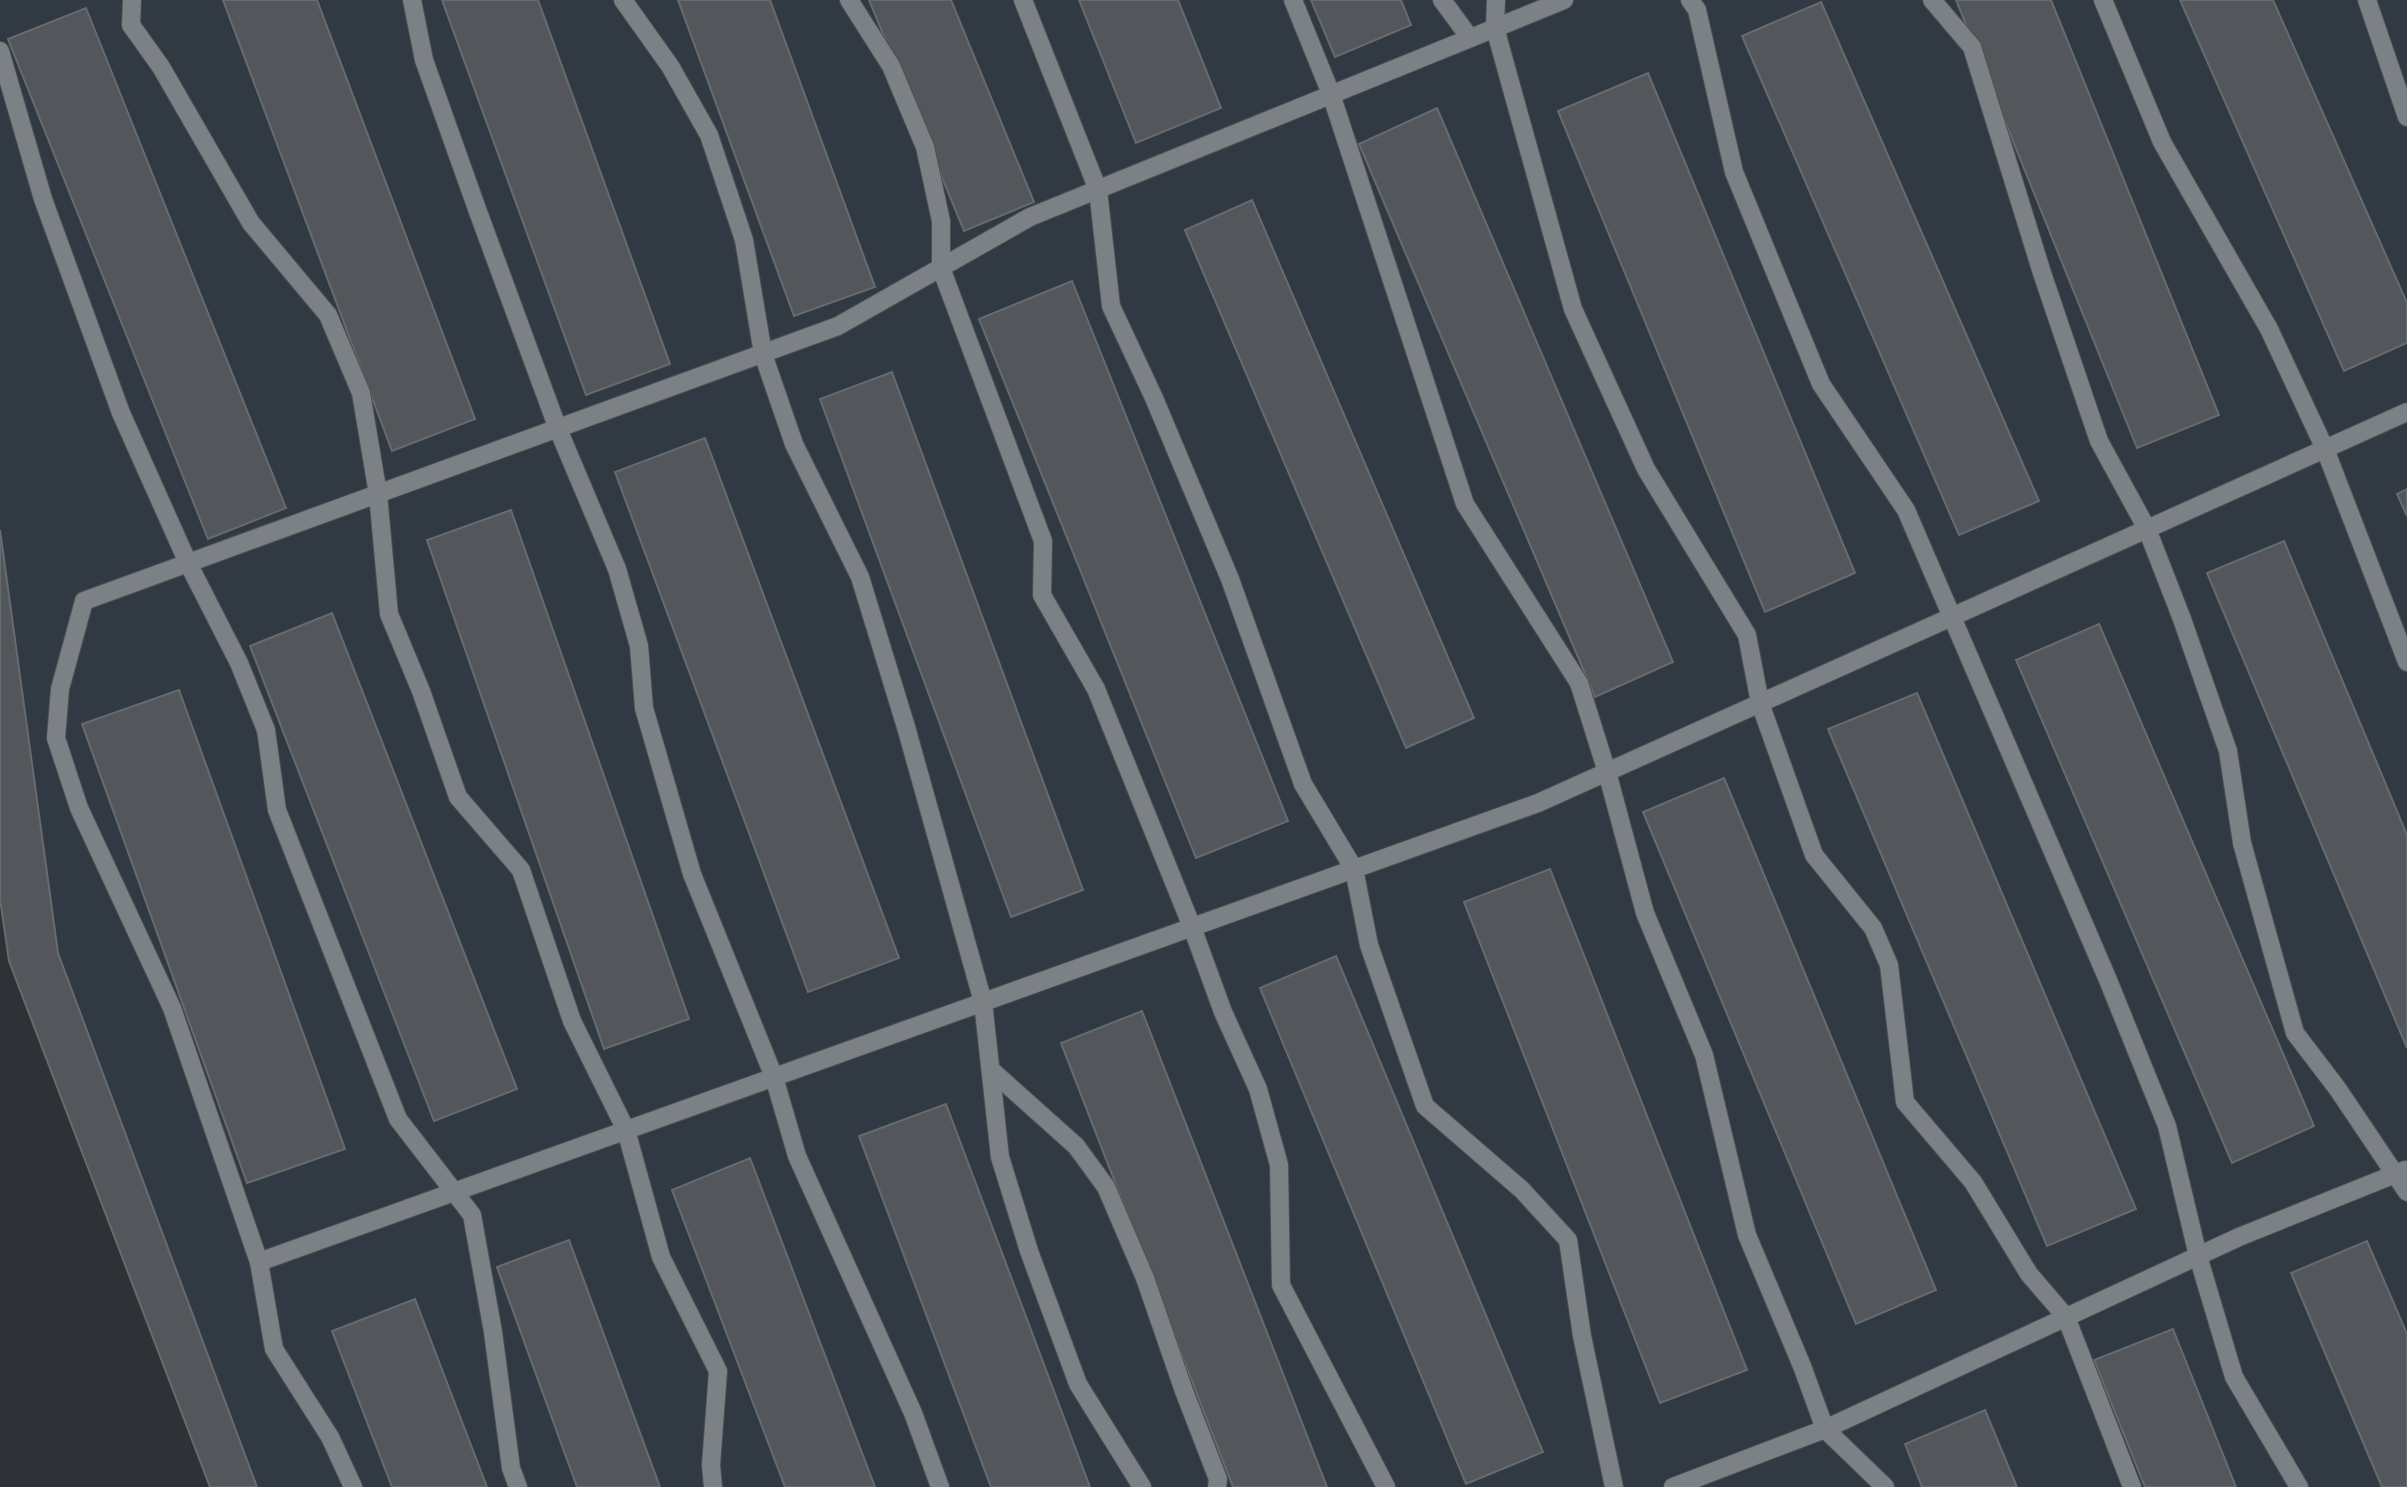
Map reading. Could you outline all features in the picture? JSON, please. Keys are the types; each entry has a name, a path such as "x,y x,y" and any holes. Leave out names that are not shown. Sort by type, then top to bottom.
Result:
{"lane":[{"path":"132,0 131,25 161,67 251,223 328,316 361,393 378,494 389,614 421,691 458,797 522,870 572,1021 626,1130 661,1257 718,1371 711,1465 713,1487"},
{"path":"412,0 424,60 558,429 617,569 639,646 644,708 692,874 774,1077 797,1156 913,1413 940,1487"},
{"path":"623,0 670,66 709,135 744,240 763,354 794,444 860,577 906,727 983,1002 1000,1157 1029,1251 1078,1384 1142,1487"},
{"path":"849,0 891,66 925,147 941,221 941,268 1043,541 1042,595 1096,688 1192,927 1223,1012 1258,1089 1279,1165 1281,1285 1386,1487"},
{"path":"1023,0 1098,190 1111,306 1154,398 1230,579 1303,784 1354,869 1369,944 1425,1106 1522,1190 1568,1240 1582,1336 1614,1487"},
{"path":"1293,0 1331,94 1465,504 1579,683 1607,772 1645,913 1704,1055 1747,1235 1802,1366 1825,1429 1885,1487"},
{"path":"1442,0 1470,38"},
{"path":"1496,0 1495,28 1573,309 1646,469 1746,635 1760,703 1814,855 1873,928 1889,965 1905,1102 1973,1182 2029,1275 2066,1317 2132,1487"},
{"path":"353,1487 330,1437 274,1349 259,1262 172,1008 79,808 56,738 60,689 84,601 838,326 1030,218 1564,0"},
{"path":"1690,0 1697,10 1734,172 1821,384 1906,510 2108,979 2167,1126 2198,1256 2234,1377 2300,1487"},
{"path":"1931,0 1972,47 2038,260 2099,441 2147,529 2182,619 2228,751 2242,843 2295,1033 2401,1172 2407,1192"},
{"path":"2103,0 2162,142 2269,329 2325,449 2407,662"},
{"path":"2367,0 2407,117"},
{"path":"0,51 43,199 121,413 188,562 239,663 266,730 277,810 398,1119 472,1215 493,1332 511,1468 518,1487"},
{"path":"259,1262 1538,803 2407,412"},
{"path":"990,1070 1076,1146 1106,1187 1145,1278 1218,1479 1217,1487"},
{"path":"1673,1487 1825,1429 2198,1256 2401,1172"}],"shaded area":[{"path":"0,0 2407,0 2407,1487 210,1487 9,961 0,899"}],"building":[{"path":"223,0 317,0 475,419 392,451"},
{"path":"442,0 538,0 670,364 586,395"},
{"path":"678,0 770,0 875,287 794,316"},
{"path":"869,0 951,0 1034,202 964,231"},
{"path":"1079,0 1178,0 1221,108 1136,143"},
{"path":"1311,0 1401,0 1411,25 1335,57"},
{"path":"1956,0 2051,0 2219,415 2137,448"},
{"path":"2180,0 2273,0 2407,303 2407,343 2344,371"},
{"path":"1821,2 2039,501 1959,535 1742,36"},
{"path":"86,8 286,508 208,539 8,39"},
{"path":"1648,73 1855,573 1765,612 1558,111"},
{"path":"1437,108 1673,662 1595,697 1359,144"},
{"path":"1252,200 1474,718 1406,748 1185,230"},
{"path":"1072,281 1288,821 1196,858 979,319"},
{"path":"892,372 1083,890 1011,917 820,399"},
{"path":"705,438 899,958 808,992 615,472"},
{"path":"2407,489 2407,516 2397,494"},
{"path":"511,510 689,1019 604,1049 427,540"},
{"path":"0,530 58,953 257,1487 210,1487 9,961 0,899"},
{"path":"2284,541 2407,835 2407,1048 2207,573"},
{"path":"332,613 517,1089 434,1121 250,646"},
{"path":"2099,624 2314,1126 2232,1163 2016,660"},
{"path":"179,690 345,1149 247,1183 82,724"},
{"path":"1917,693 2136,1209 2047,1246 1828,729"},
{"path":"1724,778 1936,1290 1856,1324 1643,812"},
{"path":"1550,869 1747,1370 1660,1403 1464,902"},
{"path":"1336,956 1543,1452 1466,1484 1260,988"},
{"path":"1142,1011 1327,1487 1233,1487 1061,1043"},
{"path":"946,1104 1090,1487 991,1487 859,1136"},
{"path":"750,1158 875,1487 785,1487 672,1190"},
{"path":"569,1240 660,1487 577,1487 497,1267"},
{"path":"2367,1241 2407,1334 2407,1487 2382,1487 2291,1273"},
{"path":"415,1299 487,1487 392,1487 332,1331"},
{"path":"2173,1329 2236,1487 2145,1487 2094,1360"},
{"path":"1985,1410 2017,1487 1922,1487 1905,1444"}]}
